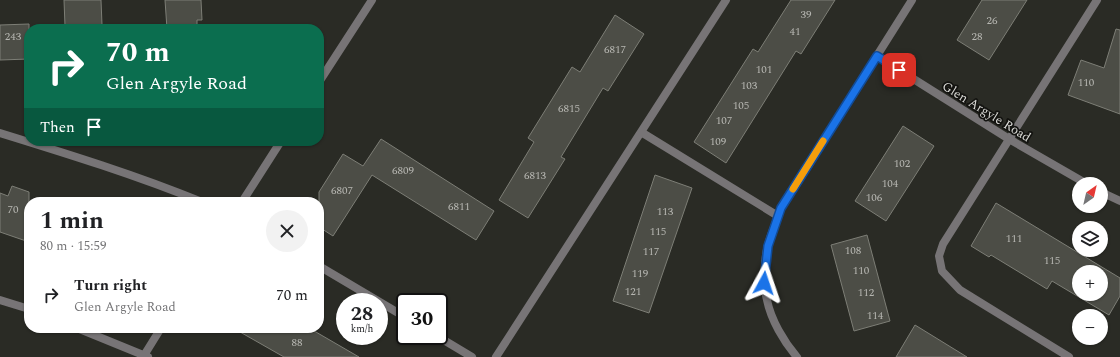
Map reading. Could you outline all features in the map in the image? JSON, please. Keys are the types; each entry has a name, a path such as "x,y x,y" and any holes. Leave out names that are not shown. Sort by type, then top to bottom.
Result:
{"street":[{"path":"324,74 372,0"},
{"path":"496,357 726,0"},
{"path":"797,357 783,337 767,301 764,283 768,246 781,208 912,0"},
{"path":"1069,357 960,290 942,271 939,256 942,244 1097,0"},
{"name":"Glen Argyle Road","path":"877,56 1009,139 1074,177"},
{"path":"641,132 778,216"},
{"path":"0,133 24,140"},
{"path":"43,146 160,185 190,197"},
{"path":"245,197 278,146"},
{"path":"1108,195 1120,201"},
{"path":"324,269 396,312"},
{"path":"0,300 24,307"},
{"path":"89,333 145,356 158,333"},
{"path":"448,343 472,357"}],"building":[{"path":"64,0 101,0 102,24 65,24"},
{"path":"165,0 201,0 202,20 197,20 197,24 167,24"},
{"path":"791,0 835,0 801,54 796,51 726,163 694,142 753,49 758,52"},
{"path":"982,0 1027,0 989,60 957,40"},
{"path":"615,15 644,34 608,91 603,88 561,157 565,159 528,218 499,200 534,142 528,138 572,67 580,72"},
{"path":"24,24 24,59 0,60 0,25"},
{"path":"1116,29 1120,30 1120,114 1068,95 1081,60 1104,68"},
{"path":"903,126 934,146 886,221 855,201"},
{"path":"381,139 494,211 476,240 372,175 333,236 324,230 324,197 319,197 319,192 343,154 363,166"},
{"path":"655,175 692,188 649,313 613,301"},
{"path":"12,186 29,192 29,197 24,197 24,240 0,232 0,193 8,196"},
{"path":"996,203 1072,249 1072,257 1085,257 1099,265 1072,265 1072,293 1052,281 1047,289 991,255 989,257 971,246"},
{"path":"867,235 890,321 854,331 831,245"},
{"path":"1108,271 1120,278 1120,296 1109,315 1108,309 1099,309 1086,301 1108,301"},
{"path":"915,325 967,357 896,357"},
{"path":"242,333 318,333 359,357 284,357"}],"slow traffic":[{"path":"793,189 823,141"}],"route":[{"path":"764,283 768,246 781,208 877,56 899,70"}]}
